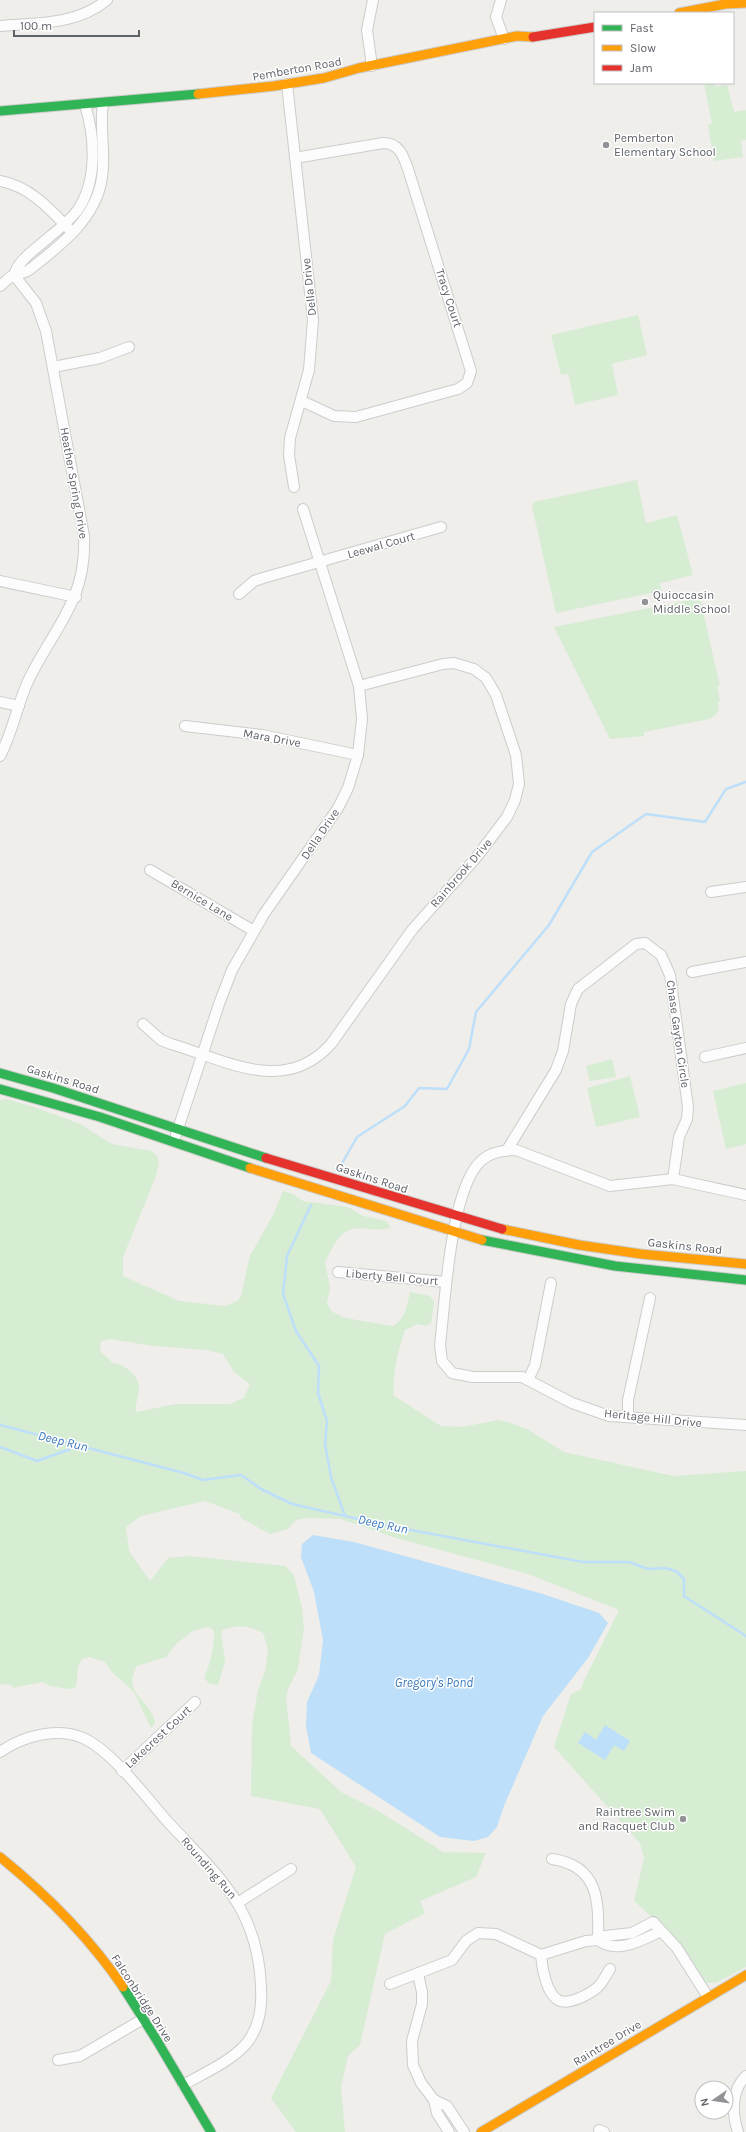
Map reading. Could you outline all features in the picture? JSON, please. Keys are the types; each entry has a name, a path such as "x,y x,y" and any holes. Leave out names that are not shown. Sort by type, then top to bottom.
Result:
{"main road":[{"path":"684,12 724,4 746,3"},
{"name":"Pemberton Road","path":"0,111 103,104 222,93 286,84 324,78 372,66 517,36 532,37 594,27"},
{"name":"Gaskins Road","path":"0,1073 457,1217 522,1234 579,1245 641,1254 746,1264"},
{"name":"Gaskins Road","path":"0,1089 84,1111 204,1153 475,1238 548,1254 615,1266 746,1280"},
{"name":"Falconbridge Drive","path":"0,1858 39,1890 82,1934 121,1983 211,2132"},
{"name":"Raintree Drive","path":"481,2132 746,1975"}],"street":[{"path":"0,26 58,22 90,12 107,0"},
{"path":"372,66 367,30 373,0"},
{"path":"501,0 496,17 504,39"},
{"path":"693,0 695,10"},
{"name":"Della Drive","path":"286,84 313,320 311,358 302,401 290,438 289,455 294,487"},
{"path":"0,286 14,275 27,271 72,232 84,219 92,206 102,178 104,157 101,117 103,104"},
{"path":"14,275 21,261 65,224 83,201 92,170 90,122 85,105"},
{"name":"Tracy Court","path":"295,158 383,143 388,143 398,148 408,168 471,371 467,383 458,389 356,417 334,416 302,401"},
{"path":"0,181 21,188 36,197 72,232"},
{"name":"Heather Spring Drive","path":"0,756 31,675 76,597 83,568 84,536 53,367 42,317 32,297 14,275"},
{"path":"53,367 100,358 129,347"},
{"name":"Della Drive","path":"174,1142 227,981 254,931 338,808 348,788 358,756 362,719 359,686 303,509"},
{"name":"Leewal Court","path":"239,594 254,581 441,527"},
{"path":"0,581 76,597"},
{"name":"Rainbrook Drive","path":"143,1024 161,1040 263,1072 291,1070 317,1058 331,1044 412,930 475,859 511,810 518,792 518,764 496,695 491,684 482,674 462,665 443,664 359,686"},
{"path":"0,702 19,706"},
{"name":"Mara Drive","path":"185,726 262,735 358,756"},
{"name":"Bernice Lane","path":"150,870 254,931"},
{"path":"711,892 746,887"},
{"name":"Chase Gayton Circle","path":"507,1150 556,1070 563,1051 571,1004 578,989 636,944 645,943 662,955 670,975 688,1107 687,1119 679,1137 673,1178"},
{"path":"692,972 746,962"},
{"path":"705,1057 746,1048"},
{"path":"507,1150 516,1150 610,1186 673,1178 746,1195"},
{"name":"Heritage Hill Drive","path":"507,1150 490,1155 481,1160 470,1176 453,1231 446,1282 440,1355 452,1373 473,1377 522,1377 587,1410 609,1416 746,1425"},
{"name":"Liberty Bell Court","path":"338,1272 446,1282"},
{"path":"528,1380 535,1365 551,1283"},
{"path":"628,1417 628,1400 650,1298"},
{"name":"Lakecrest Court","path":"122,1771 195,1702"},
{"name":"Rounding Run","path":"0,1752 18,1742 39,1735 54,1733 84,1739 100,1748 239,1902 254,1934 259,1957 262,1994 259,2018 250,2038 234,2055 183,2085"},
{"path":"552,1859 571,1863 578,1867 592,1886 597,1906 598,1940"},
{"path":"239,1902 292,1869"},
{"path":"390,1984 452,1960 470,1938 485,1932 496,1934 542,1955 598,1940 605,1936 632,1933 653,1922 677,1948 708,1997"},
{"path":"598,1940 606,1946 628,1945 661,1931"},
{"path":"542,1955 542,1968 549,1988 555,1998 562,2001 576,1999 594,1990 610,1970"},
{"path":"418,1974 422,1992 422,2004 413,2035 412,2058 417,2075 434,2100 437,2113 449,2132"},
{"path":"58,2060 80,2056 143,2019"},
{"path":"738,2132 734,2114 735,2094 740,2082 746,2076"},
{"path":"434,2100 447,2106 464,2132"}],"green space":[{"path":"704,84 715,84 716,87 727,84 734,112 746,110 746,140 741,141 743,157 714,161 708,125 712,124"},
{"path":"638,315 647,355 612,364 618,395 575,405 568,374 576,372 561,375 551,335"},
{"path":"637,480 646,523 677,515 693,575 660,583 661,591 556,613 532,506 534,502"},
{"path":"700,598 720,686 717,686 720,701 718,702 719,708 717,712 709,719 644,732 644,736 610,739 554,627"},
{"path":"612,1059 616,1077 590,1081 586,1066"},
{"path":"630,1076 640,1117 596,1127 587,1088"},
{"path":"746,1083 746,1144 726,1149 713,1091"},
{"path":"6,1099 37,1108 80,1124 112,1144 151,1151 157,1156 159,1162 156,1176 123,1257 123,1276 179,1301 225,1306 237,1301 241,1296 250,1256 274,1213 283,1191 293,1194 303,1201 348,1207 363,1216 386,1221 391,1227 386,1229 350,1229 345,1232 336,1242 325,1262 330,1288 327,1303 331,1311 345,1318 393,1326 401,1319 403,1315 407,1306 410,1292 430,1296 434,1302 431,1323 425,1326 418,1324 405,1330 396,1363 394,1396 441,1426 462,1427 498,1420 527,1429 564,1452 673,1476 746,1471 746,1967 716,1983 705,1983 670,1933 634,1901 644,1858 640,1843 554,1747 571,1694 583,1688 581,1687 619,1610 528,1574 396,1538 341,1519 309,1518 296,1520 288,1529 270,1534 241,1518 240,1514 205,1501 141,1516 126,1527 129,1551 150,1581 168,1558 188,1556 285,1566 294,1575 302,1608 304,1628 298,1669 288,1689 286,1699 291,1746 341,1792 377,1810 443,1852 486,1853 476,1877 420,1901 425,1913 385,1934 360,2045 348,2056 341,2087 345,2132 296,2132 271,2098 331,1981 333,1940 356,1867 320,1809 251,1796 252,1725 258,1690 265,1672 268,1649 263,1633 252,1628 242,1626 221,1631 225,1662 218,1685 210,1684 204,1678 210,1661 214,1642 214,1630 208,1627 193,1631 176,1644 166,1657 137,1666 132,1684 139,1697 153,1715 155,1723 151,1728 134,1692 111,1671 105,1662 89,1657 82,1659 78,1667 76,1687 69,1689 50,1686 42,1682 13,1688 11,1685 0,1684 0,1100","holes":["111,1339 153,1346 207,1350 223,1354 234,1372 250,1384 244,1398 230,1404 177,1404 136,1412 139,1390 137,1380 131,1372 122,1366 113,1363 100,1351 101,1341"]}],"water":[{"name":"Gregory's Pond","path":"313,1535 354,1542 543,1594 599,1613 608,1623 588,1658 543,1716 504,1806 497,1827 488,1837 474,1841 440,1837 311,1753 306,1726 307,1702 319,1675 323,1640 314,1592 301,1557 302,1544"},
{"path":"605,1725 630,1741 624,1751 614,1745 605,1760 578,1743 585,1732 596,1740"}],"waterway":[{"path":"340,1167 357,1137 405,1106 419,1088 447,1089 469,1049 476,1012 549,925 592,852 646,814 705,822 726,789 746,782"},
{"path":"311,1205 287,1256 283,1294 296,1331 319,1366 318,1393 327,1421 325,1444 331,1477 345,1516"},
{"name":"Deep Run","path":"0,1425 184,1473 203,1480 241,1475 261,1489 292,1504 389,1526 583,1562 629,1562 648,1569 665,1568 676,1571 684,1579 684,1596 746,1636"},
{"path":"0,1447 37,1461 79,1446"}],"traffic: fast":[{"path":"0,111 198,94"},
{"path":"0,1073 53,1088 266,1158"},
{"path":"0,1089 100,1117 250,1168"},
{"path":"482,1240 615,1266 746,1280"},
{"path":"123,1987 156,2039 211,2132"}],"traffic: slow":[{"path":"684,12 725,4 746,3"},
{"path":"198,94 274,86 324,78 359,68 517,36 533,37"},
{"path":"250,1168 482,1240"},
{"path":"502,1229 579,1245 641,1254 746,1264"},
{"path":"0,1857 34,1886 82,1934 123,1987"},
{"path":"481,2132 746,1975"}],"traffic: jam":[{"path":"533,37 594,27"},
{"path":"266,1158 502,1229"}],"place":[{"name":"Pemberton Elementary School","path":"606,145"},
{"name":"Quioccasin Middle School","path":"645,602"},
{"name":"Raintree Swim and Racquet Club","path":"683,1819"}]}
